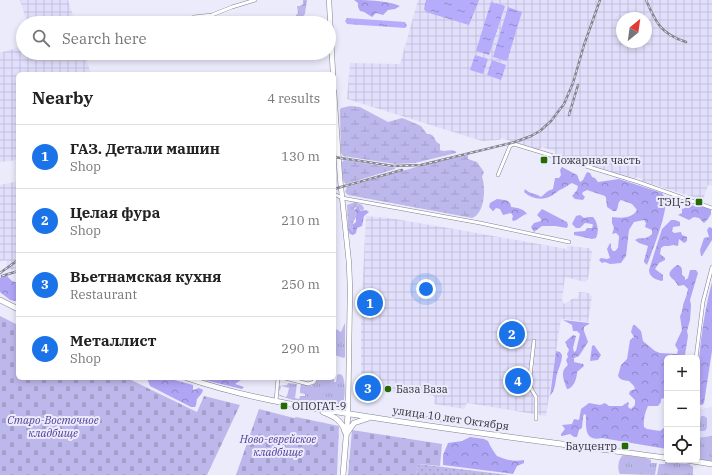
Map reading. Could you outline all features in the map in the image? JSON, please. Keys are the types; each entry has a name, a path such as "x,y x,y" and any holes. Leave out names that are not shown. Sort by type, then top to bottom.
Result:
{"main road":[{"path":"0,301 16,308"},
{"name":"улица 10 лет Октября","path":"193,380 222,389 276,401 348,414 454,430 664,458"},
{"path":"315,408 338,420 342,425 345,435"},
{"path":"343,475 345,435 348,414"},
{"path":"345,435 354,423 376,418"},
{"path":"700,462 712,464"}],"street":[{"path":"203,16 212,15 255,0"},
{"path":"329,0 330,16"},
{"path":"332,60 333,72"},
{"path":"336,118 349,263 348,414"},
{"path":"498,175 510,146 514,144 638,182 712,208"},
{"path":"336,195 342,198 480,223 569,242"},
{"path":"696,355 703,302 712,267"},
{"path":"534,341 529,386 536,397 536,419"},
{"path":"276,401 278,380"},
{"path":"293,380 308,384 314,382 315,380"}],"shaded area":[{"path":"20,0 68,0 73,16 25,16"},
{"path":"418,0 712,0 712,186 708,185 703,200 642,181 642,179 637,177 635,179 559,156 555,154 555,151 542,147 539,150 501,138 500,140 482,141 347,99 350,63 400,64"},
{"path":"16,48 16,60 86,60 90,72 16,72 16,160 0,162 0,53"},
{"path":"16,181 16,269 7,271 7,262 5,260 0,262 0,185"},
{"path":"366,216 389,218 567,249 567,246 589,248 592,252 588,279 585,282 565,277 562,300 564,304 574,298 577,299 579,292 589,293 592,296 588,322 561,319 546,416 467,403 464,409 434,404 434,396 397,390 397,393 361,386 361,317"},
{"path":"712,407 712,461 700,459 700,409"}],"green space":[{"path":"303,0 307,0 305,14 303,16 296,16 298,13 297,6 303,4"},
{"path":"354,0 382,1 400,6 395,9 388,10 383,15 376,13 372,17 360,11 358,3"},
{"path":"350,106 360,107 388,122 402,118 421,126 427,134 432,135 436,142 440,144 440,150 452,150 456,153 415,163 395,164 343,156 341,153 340,110 341,108"},
{"path":"468,155 468,159 477,162 484,172 482,177 484,193 482,206 476,216 472,218 348,195 345,192 347,187 423,165"},
{"path":"344,160 395,169 346,184 343,181 341,163"},
{"path":"562,167 577,175 580,182 583,180 587,172 590,173 598,182 619,179 662,193 666,204 665,211 647,265 644,261 648,246 635,240 648,237 652,234 652,230 645,227 646,223 644,220 634,222 629,230 626,256 621,263 602,263 599,260 601,258 610,258 607,249 610,243 613,251 618,248 619,236 616,233 612,234 614,228 612,217 623,218 632,215 637,210 632,204 621,200 617,210 613,211 607,207 605,196 587,190 582,194 585,197 583,200 575,199 572,196 577,190 578,186 572,183 548,198 534,198 524,192 525,189 528,192 541,197 553,189 555,178 559,178 561,175 560,170"},
{"path":"497,199 508,201 511,204 511,207 522,209 527,214 513,221 513,216 511,213 503,215 500,209 496,208 493,211 489,207 490,203"},
{"path":"355,202 362,205 364,208 363,211 355,207 354,209 357,214 353,223 353,233 348,227 347,205"},
{"path":"689,204 711,210 711,214 704,223 699,218 694,217 689,220 678,215 682,213 682,209"},
{"path":"358,207 361,211 366,210 369,212 364,216 362,226 357,228 356,233 353,235 350,234 348,228 356,222 353,211"},
{"path":"542,209 567,222 567,228 542,226 534,232 531,227 534,223 541,221 537,215"},
{"path":"580,215 584,218 593,217 595,219 598,227 596,238 592,239 574,235 574,232 585,231 587,228 592,228 593,225 585,223 580,228 576,228 572,224 576,216"},
{"path":"671,220 680,222 680,226 673,227 672,231 674,233 681,232 682,235 687,237 687,241 684,243 679,239 678,246 664,246 661,248 660,254 665,258 665,260 659,263 655,269 663,275 662,281 653,278 650,275 649,270 662,229"},
{"path":"709,227 712,228 712,240 701,256 700,250 704,238 709,237 707,230"},
{"path":"677,265 681,267 682,275 685,277 685,280 688,278 690,270 696,270 698,273 690,300 690,320 687,331 688,336 685,355 664,355 664,398 661,399 658,406 648,406 645,413 644,427 647,429 660,431 664,428 664,448 602,438 592,438 589,436 586,429 586,415 584,414 582,428 579,430 577,437 570,434 561,436 565,429 562,425 572,424 574,419 579,420 581,409 589,403 600,405 605,403 609,406 622,406 628,402 628,407 631,409 635,405 635,400 629,394 630,391 635,389 634,386 629,381 621,380 618,376 621,365 627,359 630,340 634,337 631,332 633,325 641,331 643,341 655,351 660,353 677,354 678,350 675,345 682,330 680,316 688,289 684,285 678,286 670,277 669,275 672,269"},
{"path":"7,276 12,281 16,282 16,300 10,300 0,292 0,278"},
{"path":"712,282 712,351 704,403 702,405 700,405 699,355 708,296"},
{"name":"Старо-Восточное кладбище","path":"0,316 16,324 16,380 131,380 197,412 204,396 240,405 207,475 0,475"},
{"path":"563,320 589,323 584,327 588,342 579,356 574,358 574,362 583,364 584,366 577,372 575,382 568,389 563,376 564,370 568,365 566,360 569,350 565,342 573,335 576,336 573,348 574,352 576,351 580,334 577,331 573,331 572,325"},
{"path":"345,323 344,358 336,356 336,329 341,332"},
{"path":"594,345 601,355 598,360 590,361 592,346"},
{"path":"556,351 560,352 562,357 554,388 550,396"},
{"path":"337,375 342,375 345,387 343,402 340,408 293,400 280,396 278,394 285,397 287,396 289,388 281,386 280,391 278,389 279,386 287,385 288,383 297,384 295,398 299,399 300,396 305,396 305,394 300,393 301,384 311,386 316,383 317,380 334,380 334,382 336,382"},
{"path":"148,380 174,380 193,385 193,390 199,388 203,390 197,399 196,406 191,407 150,386"},
{"path":"204,380 241,380 235,384 244,387 242,389"},
{"name":"Ново-еврейское кладбище","path":"259,409 294,418 296,417 339,426 337,475 236,475"},
{"path":"403,413 447,419 451,422 446,423 401,416"},
{"path":"701,416 707,418 707,428 705,431 700,431"},
{"path":"352,430 442,444 440,466 418,464 416,475 348,475"},
{"path":"712,436 712,461 700,459 700,438"},
{"path":"470,437 488,441 497,456 510,460 524,460 524,463 517,466 513,474 443,465 443,455 448,443 462,441"},
{"path":"623,455 645,458 651,460 651,463 657,463 655,475 620,474 618,464"},
{"path":"418,464 509,475 416,475"},
{"path":"659,464 689,464 693,467 693,475 657,475"}],"water":[{"path":"426,0 479,0 469,25 426,12 424,9"},
{"path":"491,2 505,6 489,55 476,51"},
{"path":"508,7 522,12 507,61 493,57"},
{"path":"347,18 405,22 407,26 405,28 347,24 345,21"},
{"path":"475,55 488,59 483,74 470,70"},
{"path":"492,60 506,65 501,80 487,75"}],"railway":[{"path":"336,157 393,166 421,165 515,142 540,131 551,121 564,104 573,83 584,45 600,0"},
{"path":"646,0 660,27 671,35 686,42"},
{"path":"569,115 578,85"},
{"path":"336,188 402,170"},
{"path":"0,273 16,261"},
{"path":"2,276 16,272"}],"place":[{"name":"Пожарная часть","path":"544,160"},
{"name":"ТЭЦ-5","path":"699,202"},
{"name":"ГАЗ. Детали машин","path":"370,303"},
{"name":"Целая фура","path":"512,334"},
{"name":"Металлист","path":"518,381"},
{"name":"Вьетнамская кухня","path":"368,388"},
{"name":"База Ваза","path":"388,389"},
{"name":"ОПОГАТ-9","path":"284,406"},
{"name":"Бауцентр","path":"625,446"}]}
